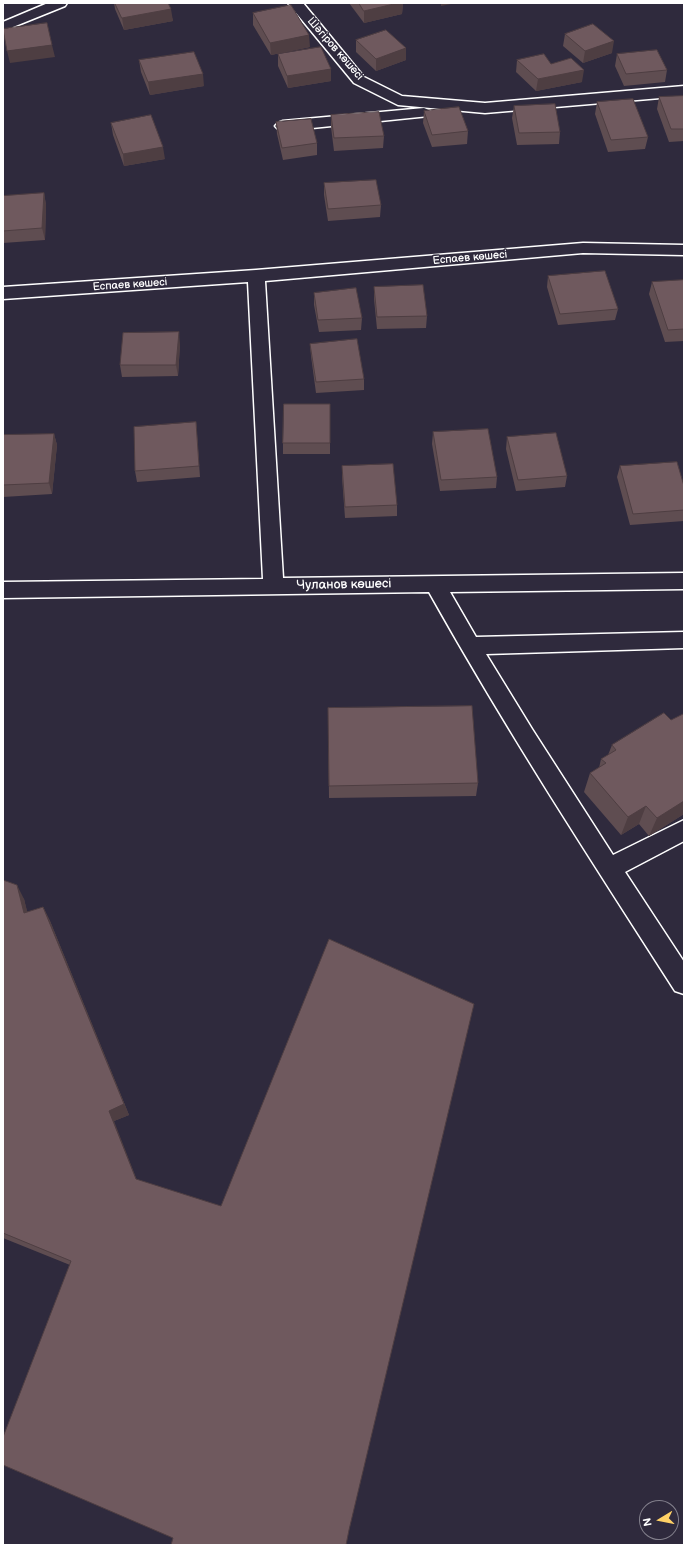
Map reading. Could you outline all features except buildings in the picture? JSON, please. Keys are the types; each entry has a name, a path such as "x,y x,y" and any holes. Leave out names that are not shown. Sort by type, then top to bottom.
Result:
{"street":[{"path":"3,27 60,3"},
{"name":"Шәгіров көшесі","path":"295,3 359,80 398,100 478,107"},
{"path":"279,126 478,107 684,90"},
{"name":"Еспаев көшесі","path":"3,293 256,281 582,248 684,250"},
{"path":"256,281 273,586"},
{"name":"Чуланов көшесі","path":"3,590 684,581"},
{"path":"435,584 469,646 609,869 684,983"},
{"path":"469,646 599,641 684,640"},
{"path":"609,869 684,830"}]}
